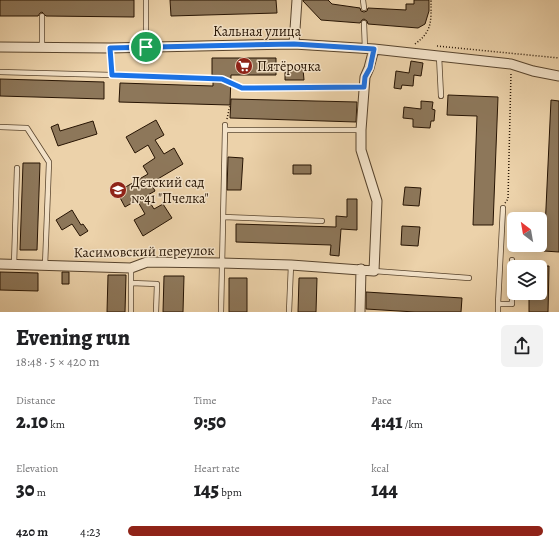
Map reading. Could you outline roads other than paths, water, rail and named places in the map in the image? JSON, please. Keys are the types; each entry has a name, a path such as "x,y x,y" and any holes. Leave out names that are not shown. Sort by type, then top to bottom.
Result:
{"street":[{"path":"294,44 297,0"},
{"name":"Кальная улица","path":"0,47 110,48 294,44 404,52 511,64 533,71 559,76"},
{"path":"369,49 370,68 365,77 361,150 377,201 374,271"},
{"name":"Касимовский переулок","path":"0,264 131,268 147,262 221,263 291,265 374,271"},
{"path":"360,312 361,269"}],"lane":[{"path":"146,0 146,47"},
{"path":"363,0 364,8"},
{"path":"42,16 42,47"},
{"path":"364,23 369,49"},
{"path":"110,48 112,75"},
{"path":"439,56 441,96"},
{"path":"0,72 222,79"},
{"path":"242,88 364,87"},
{"path":"0,127 27,128 49,162 45,266"},
{"path":"221,312 225,127 361,130"},
{"path":"14,265 17,168"},
{"path":"498,312 503,208"},
{"path":"223,217 322,221"},
{"path":"289,312 291,265"},
{"path":"131,268 131,312"},
{"path":"374,271 469,278"},
{"path":"131,283 157,284 156,312"},
{"path":"498,304 512,304 512,300"}],"place":[{"name":"Пятёрочка","path":"244,66"},
{"name":"Детский сад №41 \"Пчелка\"","path":"118,190"}]}
